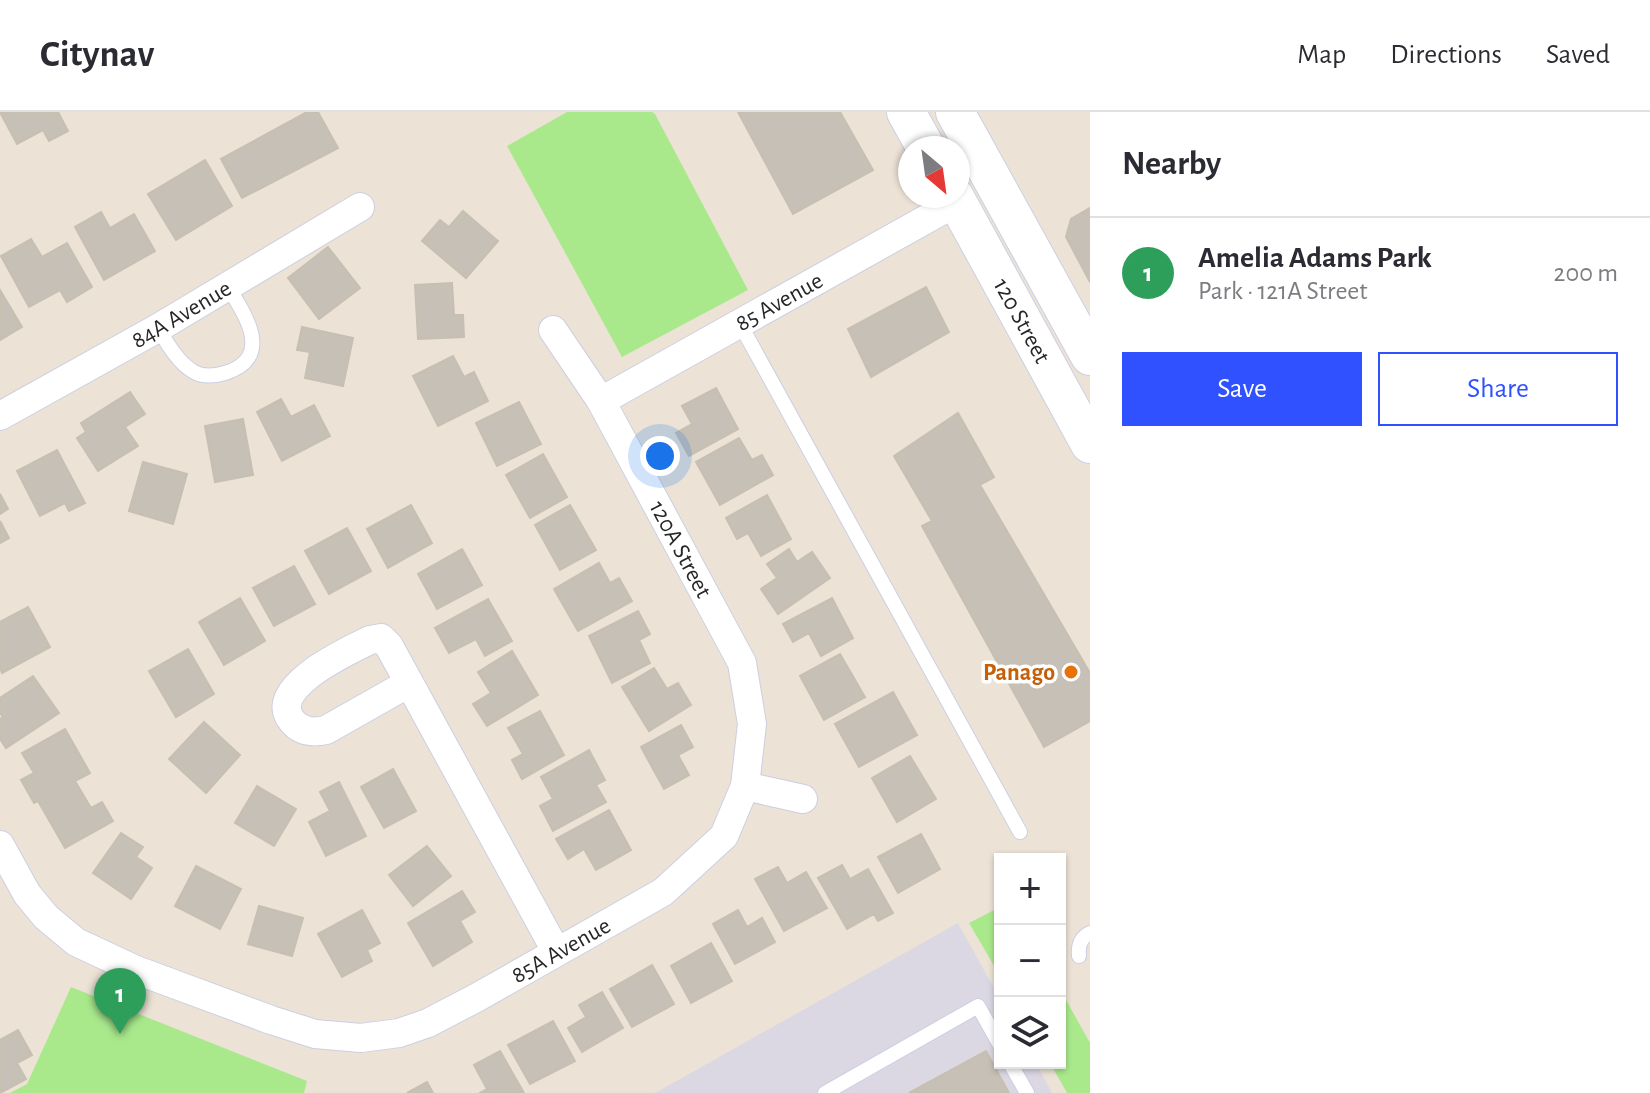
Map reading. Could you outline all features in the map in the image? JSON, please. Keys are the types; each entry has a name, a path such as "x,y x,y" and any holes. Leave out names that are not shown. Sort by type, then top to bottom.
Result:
{"main road":[{"path":"906,112 919,136"},
{"name":"120 Street","path":"955,112 1090,356"},
{"path":"970,202 978,205 1038,316 1090,356"},
{"name":"120 Street","path":"960,208 1090,444"}],"street":[{"name":"84A Avenue","path":"0,416 158,328 360,207"},
{"name":"85 Avenue","path":"601,401 940,208"},
{"name":"120A Street","path":"553,330 601,401 742,663 752,724 745,786"},
{"path":"409,683 556,951"},
{"path":"745,786 803,799"},
{"name":"85A Avenue","path":"0,845 27,894 46,917 76,942 149,976 271,1020 315,1034 361,1038 399,1033 428,1023 663,892 724,836 745,786"}],"lane":[{"path":"158,328 179,359 195,373 215,376 235,370 248,358 252,332 247,316 227,286"},
{"path":"740,324 1020,832"},
{"path":"1079,956 1078,946 1082,938 1090,933"},
{"path":"825,1093 978,1006 994,1034"},
{"path":"1013,1069 1027,1093"}],"shaded area":[{"path":"958,923 994,988 994,1069 1039,1069 1052,1093 655,1093"}],"green space":[{"path":"567,112 655,114 748,290 622,357 507,146"},
{"path":"994,910 994,966 969,923"},
{"path":"71,987 307,1081 304,1093 10,1093 27,1084"},
{"path":"1066,1000 1090,1043 1090,1093 1067,1093 1053,1069 1066,1069"}],"building":[{"path":"0,112 58,112 68,131 49,141 43,130 17,144"},
{"path":"307,112 318,112 338,148 242,198 221,159"},
{"path":"738,112 840,112 873,170 793,214"},
{"path":"205,160 232,206 176,240 148,194"},
{"path":"1090,208 1090,282 1066,237 1071,219"},
{"path":"463,211 498,241 466,278 422,241 440,220 449,227"},
{"path":"101,212 110,228 134,214 155,251 104,280 75,227"},
{"path":"31,239 42,257 67,243 92,287 67,302 60,290 29,307 1,256"},
{"path":"328,247 360,288 319,319 288,278"},
{"path":"452,283 454,315 463,315 464,337 418,339 415,285"},
{"path":"926,287 949,332 871,377 848,329"},
{"path":"0,290 22,327 0,340"},
{"path":"302,327 353,338 343,386 305,378 310,352 297,350"},
{"path":"453,356 464,377 474,372 488,401 438,426 413,376"},
{"path":"716,388 738,429 689,456 676,433 692,424 682,406"},
{"path":"130,392 145,414 125,427 138,446 98,471 77,438 86,432 81,423"},
{"path":"281,399 291,417 314,405 330,436 282,461 257,412"},
{"path":"519,402 541,444 497,466 476,423"},
{"path":"958,413 994,477 980,485 1090,673 1090,721 1044,747 922,526 932,521 894,456"},
{"path":"243,419 253,475 215,482 205,426"},
{"path":"739,438 752,460 762,455 773,475 720,505 696,462"},
{"path":"57,450 85,503 69,511 65,503 40,516 17,471"},
{"path":"543,454 567,497 530,518 506,475"},
{"path":"143,462 187,474 173,524 129,511"},
{"path":"0,494 8,509 0,514"},
{"path":"767,495 791,539 761,556 748,533 737,539 726,518"},
{"path":"411,505 432,543 388,568 367,529"},
{"path":"570,505 596,550 560,570 535,525"},
{"path":"0,521 9,538 0,543"},
{"path":"347,528 371,571 329,594 305,551"},
{"path":"462,549 482,585 437,609 418,574"},
{"path":"789,549 797,562 812,552 830,578 778,614 761,589 777,578 767,564"},
{"path":"599,563 610,583 619,578 632,601 578,631 554,589"},
{"path":"294,566 315,604 274,626 253,588"},
{"path":"240,598 265,641 224,665 199,622"},
{"path":"832,598 853,638 821,656 809,633 793,642 783,624"},
{"path":"488,599 512,641 485,656 476,639 449,653 435,628"},
{"path":"28,607 50,647 2,673 0,622"},
{"path":"638,611 650,634 639,640 650,663 612,683 589,636"},
{"path":"188,649 214,694 176,717 149,671"},
{"path":"512,651 538,695 487,726 473,704 491,693 478,672"},
{"path":"840,654 865,697 824,720 800,676"},
{"path":"654,668 667,689 678,683 691,705 649,731 622,687"},
{"path":"33,676 59,713 6,748 0,739 0,719 3,717 0,698"},
{"path":"893,692 917,735 859,767 835,724"},
{"path":"540,711 564,755 522,779 512,760 523,754 508,728"},
{"path":"204,722 240,755 206,793 169,759"},
{"path":"681,725 693,747 678,755 689,775 664,789 641,747"},
{"path":"65,729 90,773 75,781 91,808 102,802 113,821 65,848 38,801 34,803 21,780 34,773 22,753"},
{"path":"589,750 605,780 596,785 606,802 553,831 540,806 553,799 541,777"},
{"path":"910,756 936,799 897,822 872,778"},
{"path":"393,769 416,811 384,828 361,787"},
{"path":"339,782 366,836 326,856 309,822 330,811 320,792"},
{"path":"257,786 296,809 274,846 235,823"},
{"path":"609,810 631,850 596,870 584,849 568,859 556,839"},
{"path":"121,833 143,847 136,857 152,868 131,899 93,873"},
{"path":"921,834 940,869 898,893 878,857"},
{"path":"427,846 451,876 413,906 389,875"},
{"path":"842,865 850,879 868,869 893,913 878,921 874,914 847,929 818,878"},
{"path":"196,866 241,889 220,929 175,906"},
{"path":"778,867 787,883 806,872 827,908 784,931 755,879"},
{"path":"462,891 475,912 460,921 472,942 433,966 408,923"},
{"path":"259,906 303,918 292,956 248,944"},
{"path":"362,910 380,943 367,950 372,961 342,977 318,934"},
{"path":"738,910 747,927 762,918 775,942 735,964 713,924"},
{"path":"711,943 732,981 691,1003 671,966"},
{"path":"652,965 674,1004 632,1027 610,989"},
{"path":"602,992 623,1028 582,1052 568,1028 586,1017 579,1005"},
{"path":"553,1021 575,1061 530,1084 508,1045"},
{"path":"18,1030 32,1055 17,1063 26,1079 0,1093 0,1040"},
{"path":"500,1051 524,1093 480,1093 487,1089 474,1065"},
{"path":"986,1051 1009,1093 909,1093"},
{"path":"427,1082 433,1093 407,1093"}],"place":[{"name":"Panago","path":"1071,672"},
{"name":"Amelia Adams Park","path":"120,1034"}]}
